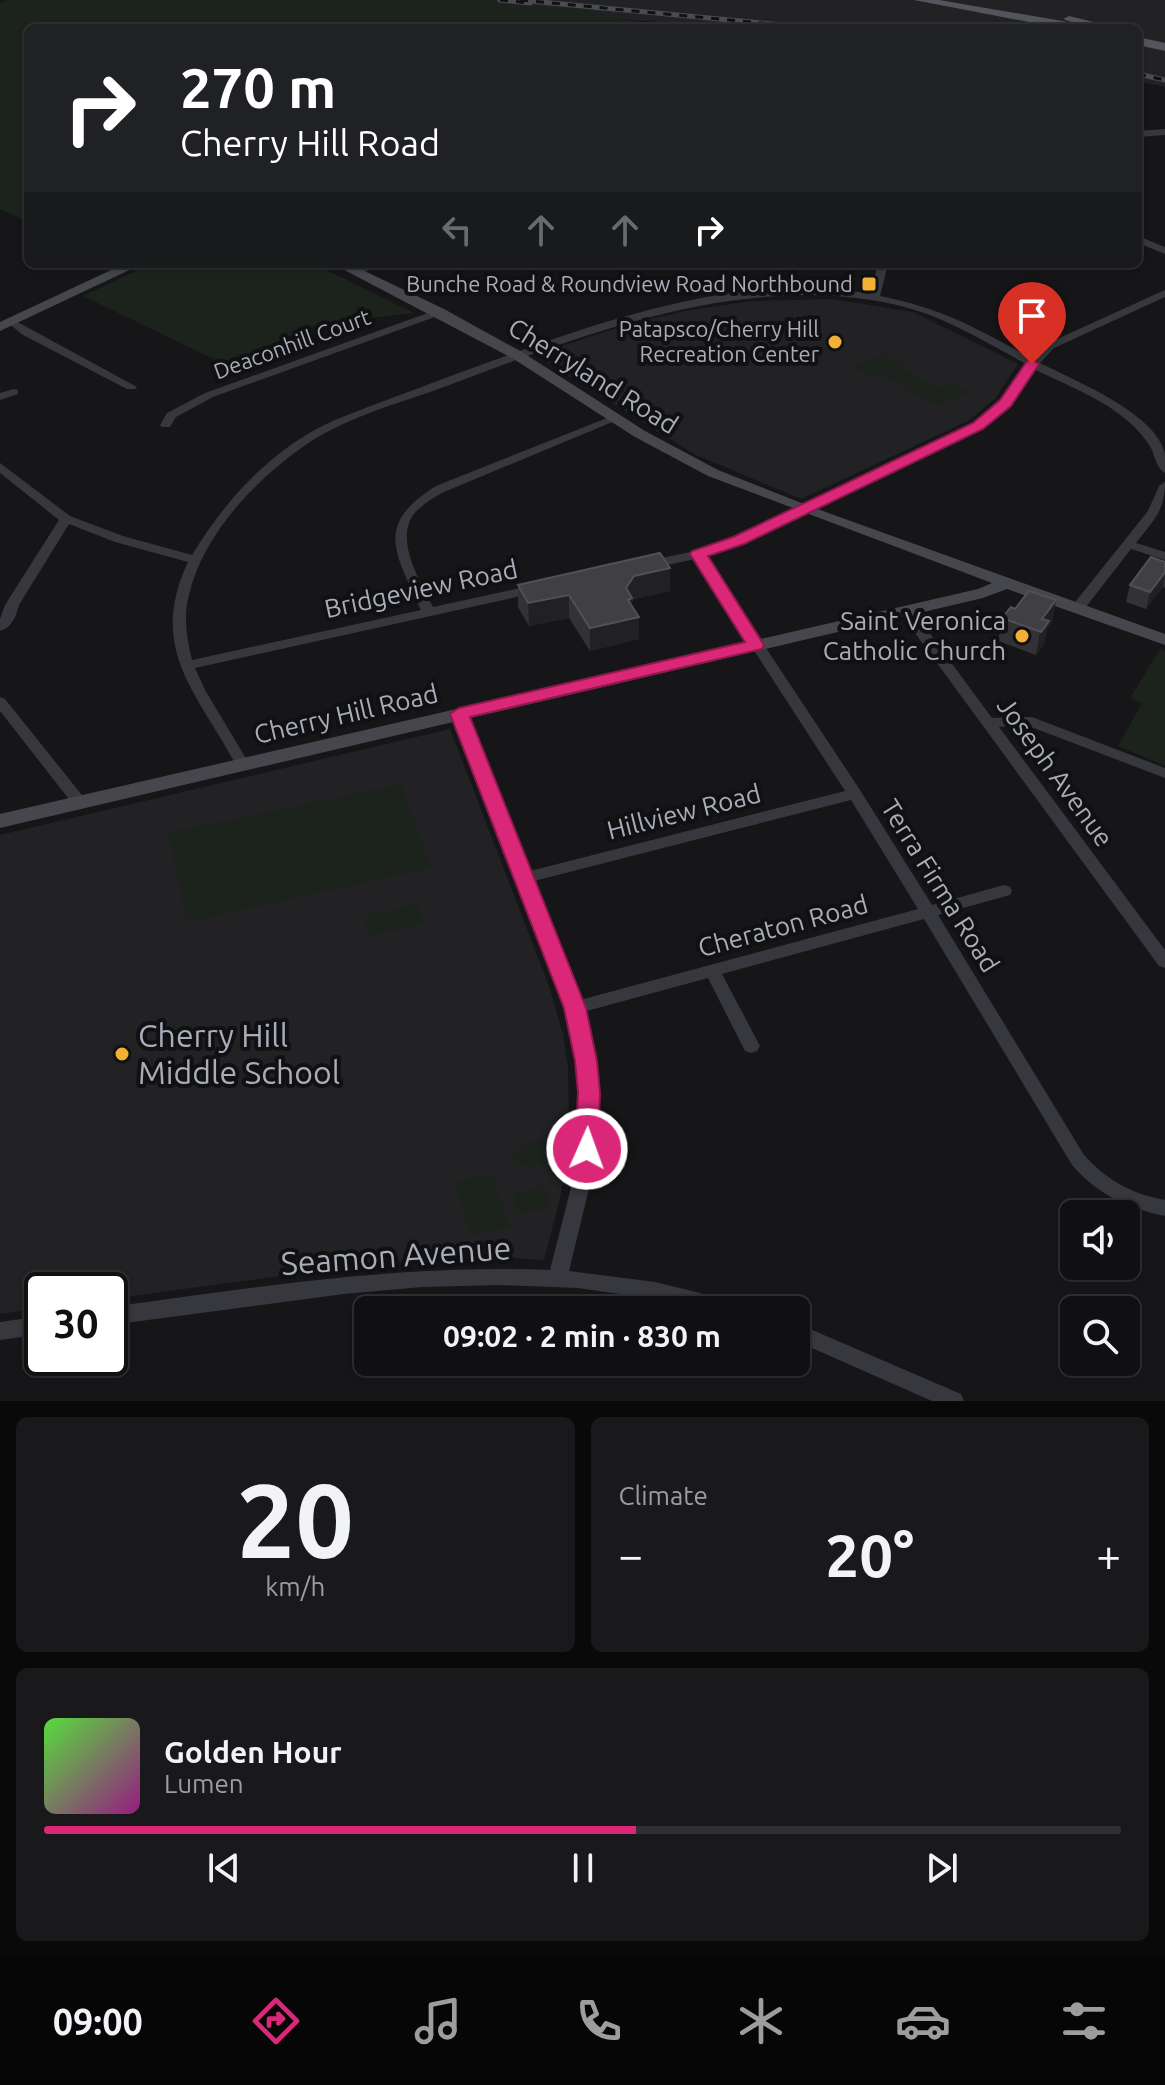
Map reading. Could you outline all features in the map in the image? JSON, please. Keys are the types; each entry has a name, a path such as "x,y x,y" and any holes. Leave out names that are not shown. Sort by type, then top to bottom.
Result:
{"main road":[{"path":"920,0 1057,24"},
{"path":"963,0 1091,24"},
{"path":"1142,35 1165,40"},
{"path":"1142,42 1165,47"}],"street":[{"path":"1142,134 1165,132"},
{"path":"1142,241 1165,251"},
{"path":"6,324 126,268"},
{"name":"Cherryland Road","path":"349,268 517,355 664,448 713,473 1006,583"},
{"path":"358,272 366,268"},
{"path":"875,297 882,268"},
{"path":"243,765 186,666 177,617 181,591 193,559 215,526 262,474 299,443 344,420 517,355 624,319 716,299 803,293 875,297 936,314 1104,400 1137,423 1160,452 1165,469"},
{"path":"639,567 698,554 739,540 978,426 1006,403 1032,364 1050,346 1165,293"},
{"name":"Deaconhill Court","path":"166,425 171,415 209,395 439,312"},
{"path":"6,324 131,387"},
{"path":"0,397 14,392"},
{"path":"428,612 402,551 400,528 404,515 426,496 440,489 616,418"},
{"path":"0,467 66,519 119,539 193,559"},
{"path":"1077,609 1154,512 1165,486"},
{"path":"0,627 9,618 12,605 66,519"},
{"path":"1128,544 1165,556"},
{"name":"Terra Firma Road","path":"698,554 855,794 1089,1173 1106,1189 1127,1199 1165,1208"},
{"path":"1006,583 1165,640"},
{"name":"Cherry Hill Road","path":"0,821 983,593 1006,583"},
{"name":"Bridgeview Road","path":"186,666 549,586"},
{"name":"Joseph Avenue","path":"906,611 1165,962"},
{"path":"1,703 80,803"},
{"path":"459,714 575,1008 586,1061 588,1130 581,1193 558,1278"},
{"path":"989,723 1027,720 1165,773"},
{"name":"Hillview Road","path":"525,878 855,794"},
{"name":"Cheraton Road","path":"575,1008 1004,891"},
{"path":"712,970 751,1046"},
{"name":"Seamon Avenue","path":"128,1314 398,1280 493,1275 558,1278 679,1296"},
{"path":"0,1331 24,1328"},
{"path":"810,1338 954,1401"}],"shaded area":[{"path":"7,0 476,0 627,15 622,19 640,21 634,24 24,24 24,220 0,209 0,4"},
{"path":"464,0 1165,0 1165,87 1142,82 1142,24 684,24 621,19 626,16"},
{"path":"142,268 322,268 414,313 319,324 224,364 83,296"},
{"path":"832,299 913,312 1018,364 995,399 968,421 801,499 694,454 535,355 629,324 690,310 753,301"},
{"path":"883,353 904,365 873,379 852,367"},
{"path":"902,368 934,387 917,395 884,376"},
{"path":"954,382 970,392 936,406 919,395"},
{"path":"1160,649 1165,651 1165,766 1118,746 1142,703 1130,698"},
{"path":"450,729 549,986 563,1034 568,1066 569,1133 561,1194 544,1260 495,1257 384,1262 128,1297 128,1272 24,1272 24,1311 0,1314 0,835"},
{"path":"401,784 431,868 187,922 168,833"},
{"path":"417,904 424,923 370,936 363,916"},
{"path":"537,1139 552,1146 553,1162 533,1168 516,1163 512,1152"},
{"path":"492,1173 510,1226 471,1237 454,1183"},
{"path":"544,1185 551,1198 548,1208 522,1214 514,1209 515,1193"}],"building":[{"path":"660,553 670,568 634,576 626,588 632,598 628,600 639,617 590,628 569,595 528,603 518,585"},
{"path":"1151,557 1165,562 1165,572 1150,592 1130,585"},
{"path":"1029,591 1056,600 1042,619 1049,621 1041,632 1002,618 1011,607 1015,609"}],"railway":[{"path":"500,0 530,3"},
{"path":"520,0 771,24"},
{"path":"1142,75 1165,80"}],"place":[{"name":"Bunche Road & Roundview Road Northbound","path":"869,284"},
{"name":"Patapsco/Cherry Hill Recreation Center","path":"835,342"},
{"name":"Saint Veronica Catholic Church","path":"1022,636"},
{"name":"Cherry Hill Middle School","path":"122,1054"}],"route":[{"path":"587,1149 589,1093 575,1008 459,714 756,645 698,554 739,540 978,426 1006,403 1032,364"}]}
